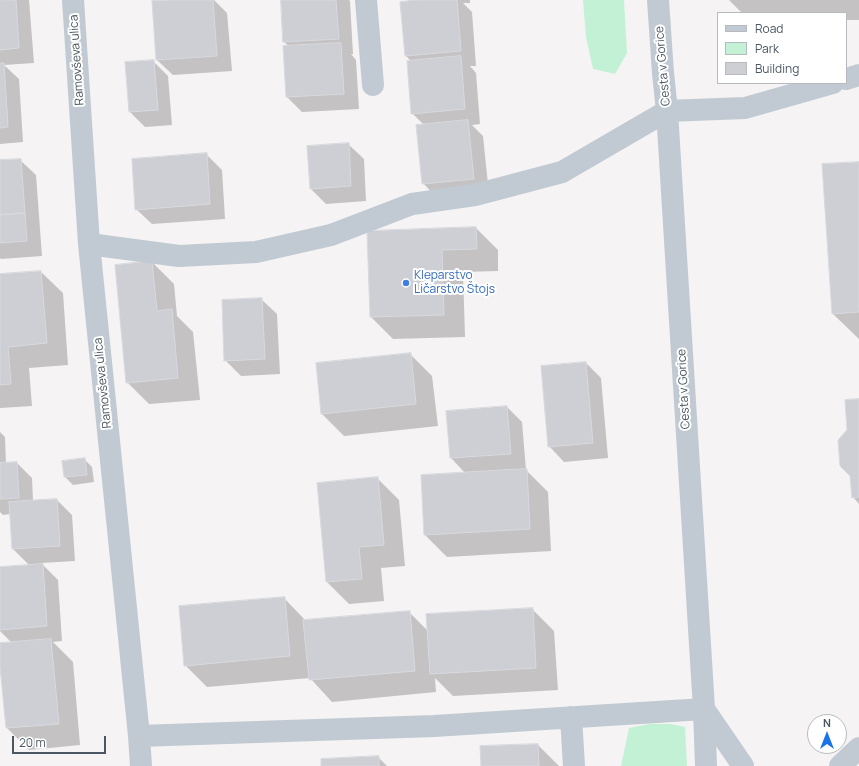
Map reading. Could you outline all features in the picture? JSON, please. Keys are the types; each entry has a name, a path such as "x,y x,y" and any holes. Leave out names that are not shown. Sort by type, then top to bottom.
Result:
{"street":[{"name":"Ramovševa ulica","path":"73,0 89,244 141,766"},
{"path":"366,0 373,85"},
{"name":"Cesta v Gorice","path":"658,0 667,111 704,709 706,766"},
{"path":"847,79 859,76"},
{"path":"89,244 179,256 256,252 330,235 412,204 475,195 562,172 667,111 745,108 829,84"},
{"path":"139,736 434,726 704,709 743,766"},
{"path":"571,717 574,766"},
{"path":"840,766 859,748"}],"green space":[{"path":"583,0 624,0 627,53 615,74 593,69 586,37"},
{"path":"649,724 671,724 685,727 687,766 621,766 629,728"}],"building":[{"path":"0,0 16,0 19,48 0,50"},
{"path":"213,0 217,56 156,60 152,1"},
{"path":"281,0 336,0 339,39 283,42"},
{"path":"417,0 457,0 461,51 405,56 400,2"},
{"path":"341,43 344,94 286,97 283,46"},
{"path":"461,56 465,109 411,114 407,61"},
{"path":"154,60 158,110 129,112 125,62"},
{"path":"0,63 4,63 8,127 0,128"},
{"path":"468,120 474,179 422,184 416,125"},
{"path":"349,143 351,186 310,189 307,146"},
{"path":"207,153 210,204 135,210 132,159"},
{"path":"21,159 25,213 0,215 0,160"},
{"path":"859,162 859,312 832,314 822,164"},
{"path":"25,213 27,241 0,243 0,215"},
{"name":"Kleparstvo Ličarstvo Štojs","path":"476,227 477,249 442,250 444,315 370,317 367,231"},
{"path":"152,261 157,311 172,309 178,378 126,383 115,265"},
{"path":"41,271 47,343 8,347 11,384 0,385 0,274"},
{"path":"262,298 265,359 224,361 222,300"},
{"path":"411,353 416,404 321,414 316,363"},
{"path":"586,362 593,443 548,447 541,366"},
{"path":"859,399 859,497 852,498 850,476 840,466 838,440 847,430 845,400"},
{"path":"507,406 511,454 450,458 446,411"},
{"path":"85,458 87,475 64,477 62,461"},
{"path":"17,462 19,498 0,499 0,463"},
{"path":"527,469 530,529 424,535 421,475"},
{"path":"378,477 384,545 359,547 362,579 326,582 317,483"},
{"path":"57,499 60,546 12,549 9,502"},
{"path":"43,564 47,626 0,630 0,567"},
{"path":"285,597 290,656 184,666 179,606"},
{"path":"533,608 536,668 430,674 426,614"},
{"path":"410,611 415,671 309,680 303,620"},
{"path":"51,639 59,724 6,728 0,667 0,643"},
{"path":"538,744 539,766 481,766 480,746"},
{"path":"379,756 379,766 321,766 321,759"}],"place":[{"name":"Kleparstvo Ličarstvo Štojs","path":"406,283"}]}
